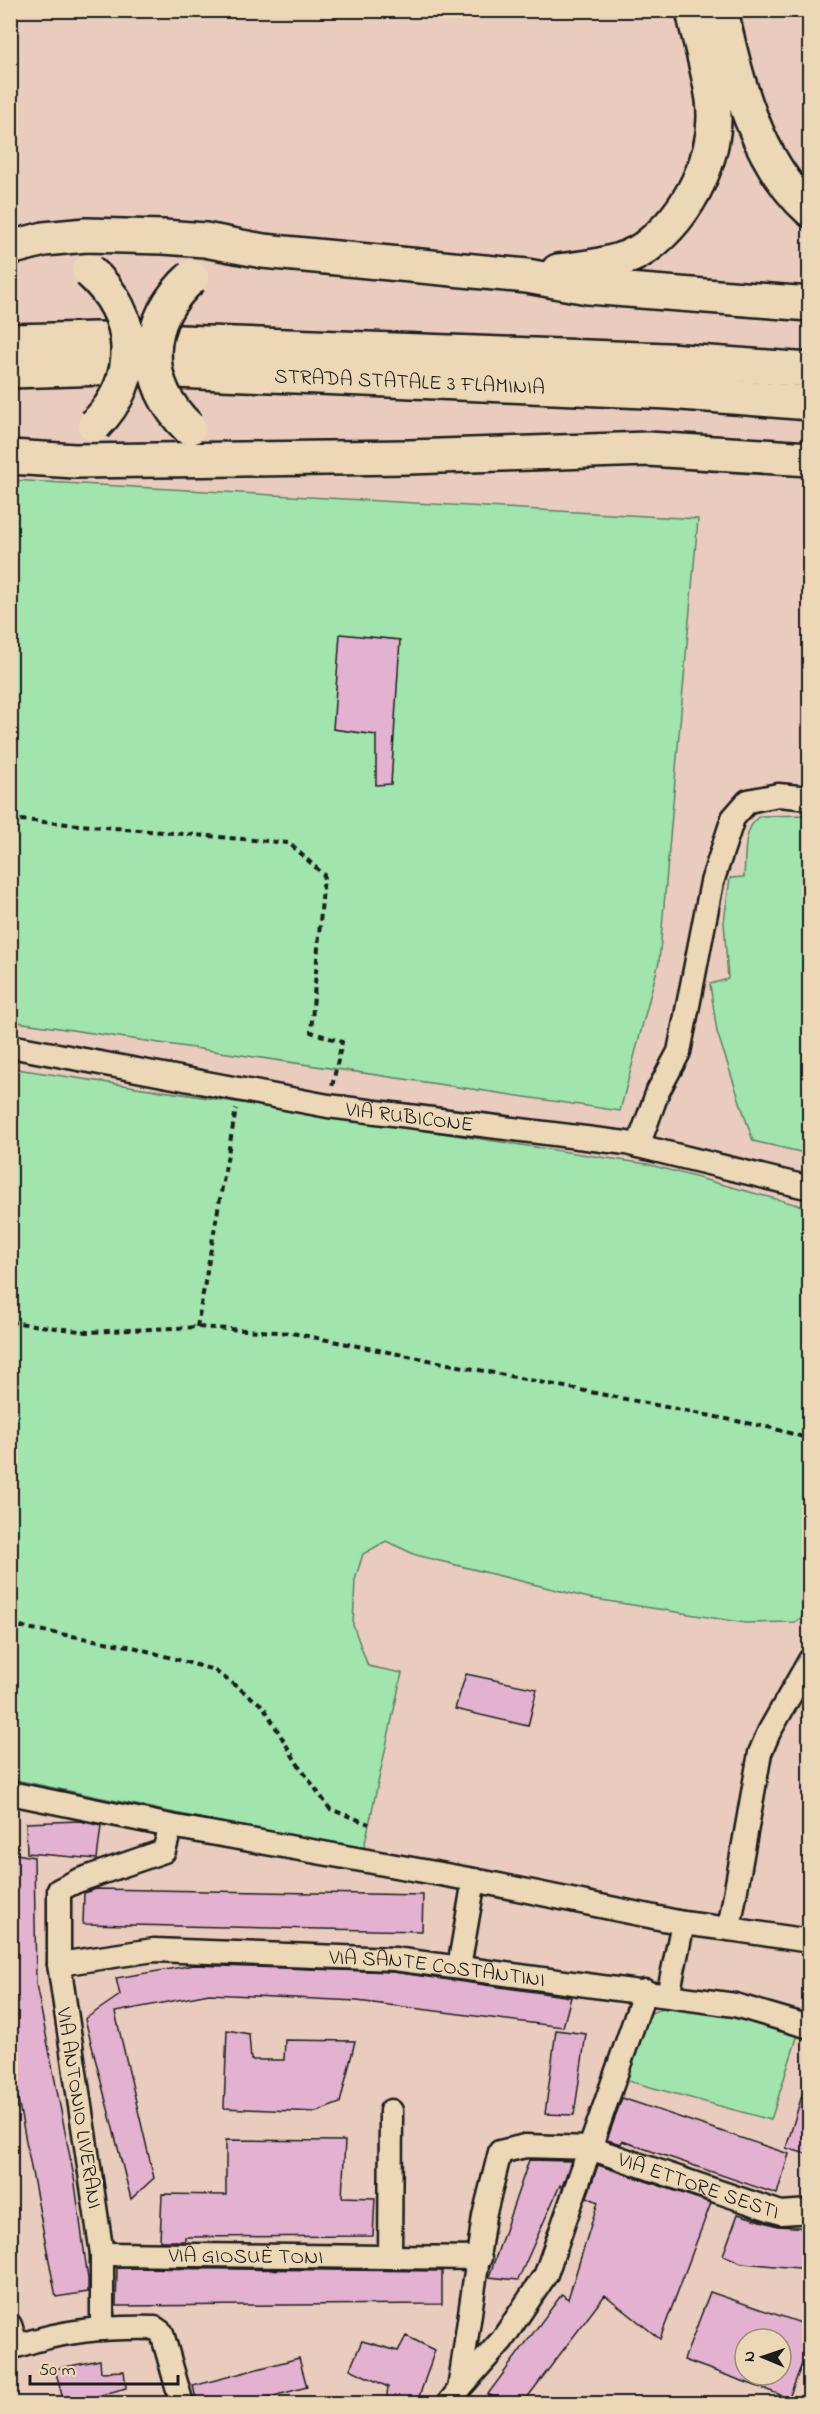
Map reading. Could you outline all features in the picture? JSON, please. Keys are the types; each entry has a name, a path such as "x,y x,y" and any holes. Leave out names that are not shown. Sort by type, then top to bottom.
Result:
{"highway":[{"path":"527,276 600,266 645,248 686,205 702,176 708,154 713,101 693,10"},
{"path":"721,10 732,63 754,130 796,198 810,210"},
{"path":"10,248 44,239 123,235 205,240 263,251 527,276 588,287 810,304"},
{"path":"10,248 50,252 78,262 112,296 122,314 128,333 125,379 111,406 95,425 69,441 10,451"},
{"path":"263,251 231,255 211,262 192,277 165,306 157,326 154,353 158,380 165,399 189,428 230,446 268,458"},
{"name":"STRADA STATALE 3 FLAMINIA","path":"10,341 97,339 667,360 810,370"},
{"name":"STRADA STATALE 3 FLAMINIA","path":"10,371 129,369 669,392 810,403"},
{"path":"10,457 75,461 648,449 810,459"}],"street":[{"path":"638,1146 658,1091 679,1052 712,882 733,818 748,801 778,795 810,798"},
{"name":"VIA RUBICONE","path":"10,1046 328,1106 638,1146 810,1188"},
{"path":"729,1929 760,1753 769,1732 810,1660"},
{"path":"10,1793 171,1826 474,1880 683,1923 810,1941"},
{"name":"VIA ANTONIO LIVERANI","path":"102,2327 102,2254 59,1964 59,1890 77,1881 164,1851 171,1826"},
{"path":"459,1967 474,1880"},
{"path":"668,1995 683,1923"},
{"name":"VIA SANTE COSTANTINI","path":"59,1964 154,1950 394,1959 645,1991 735,2005 810,2027"},
{"path":"454,2397 502,2340 546,2274 645,1991"},
{"path":"390,2257 391,2111"},
{"name":"VIA ETTORE SESTI","path":"480,2258 484,2216 500,2152 525,2146 590,2148 781,2213 810,2211"},
{"name":"VIA GIOSUÈ TONI","path":"102,2254 480,2258"},
{"path":"454,2397 480,2258"},
{"path":"14,2335 49,2336 102,2327 155,2328 162,2333 182,2403"}],"path":[{"path":"10,201 10,209"},
{"path":"10,819 289,843 324,875 311,1032 342,1042 328,1106"},
{"path":"197,1327 239,1089"},
{"path":"10,1322 87,1332 197,1327 292,1333 761,1426 810,1439"},
{"path":"10,1625 133,1647 214,1670 263,1706 297,1763 330,1809 369,1824"}],"green space":[{"path":"11,480 698,519 659,962 620,1111 11,1021"},
{"path":"810,815 809,1154 753,1141 717,1032 710,984 728,979 724,922 730,878 744,877 747,836 754,822 759,816"},
{"path":"10,1068 647,1164 809,1208 809,1612 795,1622 745,1623 589,1598 416,1555 386,1541 363,1554 355,1580 353,1625 368,1666 402,1673 363,1852 11,1779"},
{"path":"670,2005 799,2031 771,2120 621,2079 644,2016"}],"building":[{"path":"340,634 400,640 391,784 376,785 376,735 333,729"},
{"path":"466,1674 537,1689 528,1726 455,1709"},
{"path":"80,1821 101,1826 97,1859 27,1853 26,1823"},
{"path":"10,1853 34,1857 36,1984 74,2177 88,2279 88,2292 56,2297 10,2058"},
{"path":"96,1889 423,1895 422,1931 83,1924 84,1893"},
{"path":"194,1965 393,1972 571,1997 563,2027 357,2001 209,1994 115,2012 154,2178 131,2199 85,2019 120,1995 116,1978"},
{"path":"227,2030 249,2034 251,2060 284,2060 285,2040 355,2041 340,2103 316,2112 224,2108"},
{"path":"556,2030 586,2034 574,2115 545,2114"},
{"path":"806,2082 810,2082 810,2155 786,2148"},
{"path":"622,2098 789,2154 777,2194 622,2141 621,2144 607,2140"},
{"path":"226,2140 345,2141 342,2197 375,2198 373,2236 185,2237 185,2241 160,2241 162,2194 226,2195"},
{"path":"529,2160 571,2161 562,2187 560,2185 518,2280 489,2277"},
{"path":"598,2165 711,2203 660,2339 605,2295 523,2403 503,2403 488,2394 562,2294 568,2299 598,2202 587,2197"},
{"path":"738,2214 777,2226 810,2228 810,2269 742,2263 723,2255"},
{"path":"117,2268 442,2271 442,2304 116,2306"},
{"path":"710,2292 810,2326 810,2343 787,2403 781,2403 781,2395 759,2387 793,2387 793,2327 733,2327 733,2378 684,2360"},
{"path":"406,2336 435,2350 417,2403 386,2403 388,2387 350,2369 362,2341 398,2351"},
{"path":"299,2358 307,2387 247,2403 197,2403 193,2386"},
{"path":"100,2360 101,2372 124,2371 126,2388 73,2403 64,2403 55,2369"}]}
